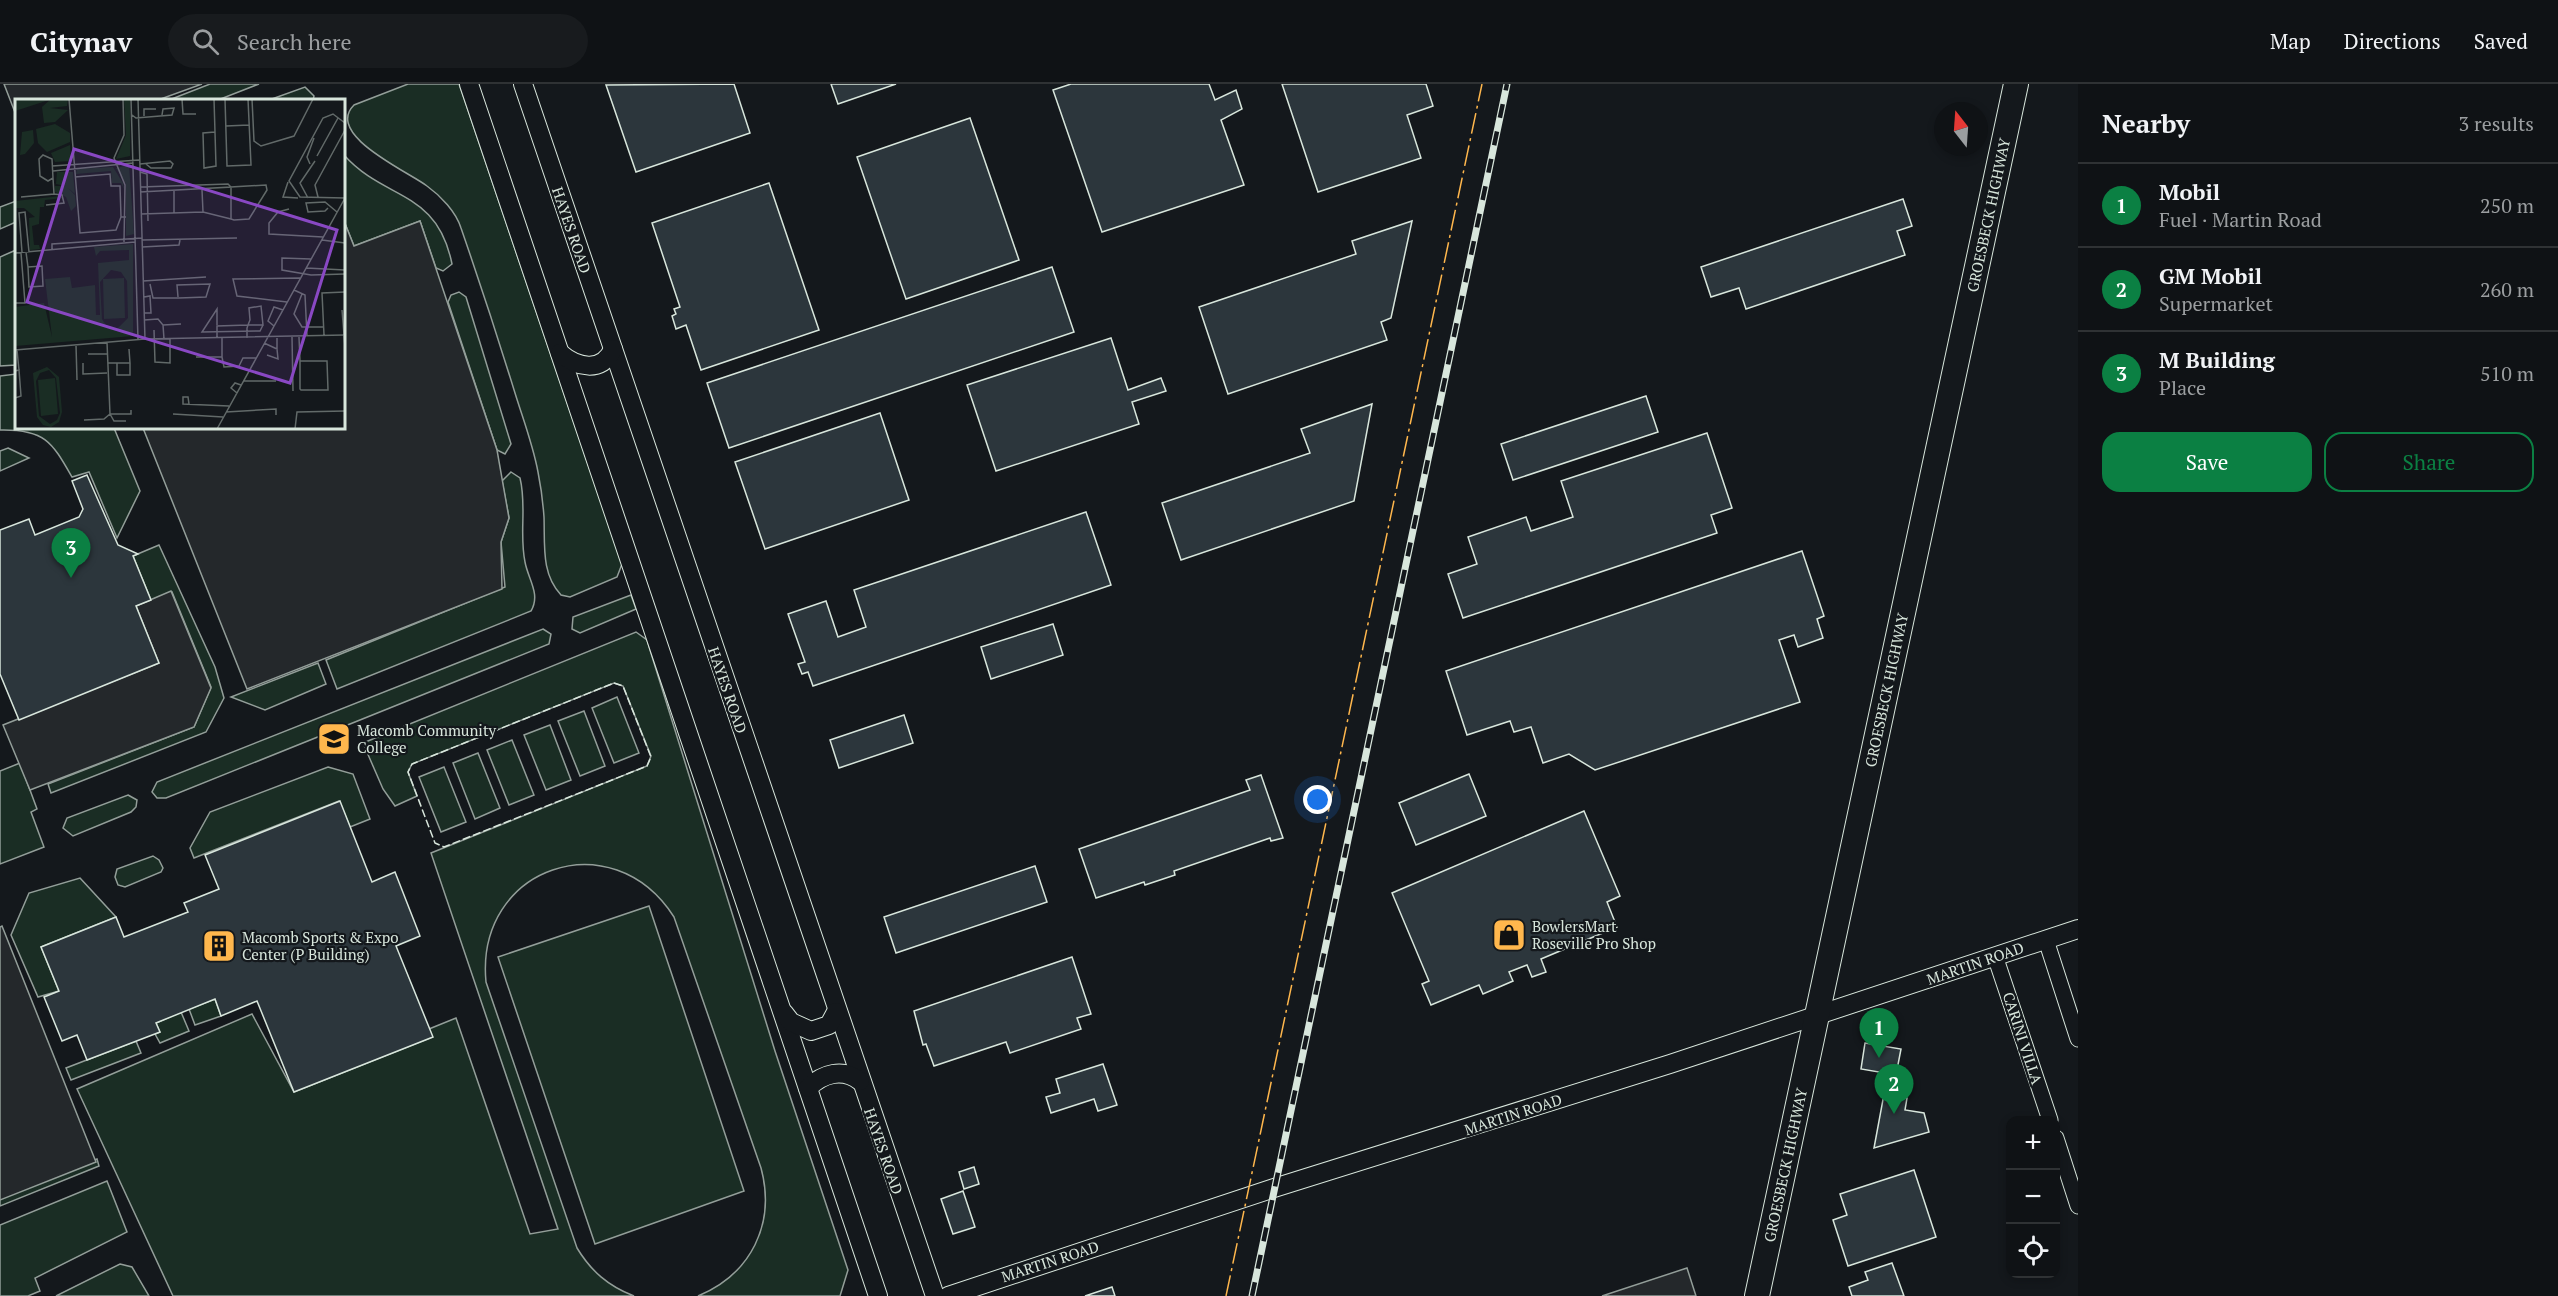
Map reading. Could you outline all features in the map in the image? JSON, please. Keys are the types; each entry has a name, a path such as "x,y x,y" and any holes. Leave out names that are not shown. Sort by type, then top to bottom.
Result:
{"main road":[{"name":"GROESBECK HIGHWAY","path":"1757,1296 2016,84"}],"street":[{"path":"469,84 878,1296"},
{"name":"HAYES ROAD","path":"522,84 836,1012 935,1296"},
{"path":"560,353 570,361 591,366 605,360 613,349"},
{"name":"MARTIN ROAD","path":"948,1296 1263,1192 1454,1133 2078,930"},
{"path":"2046,940 2078,1040"},
{"name":"CARINI VILLA","path":"1995,956 2049,1116"},
{"path":"779,1003 792,1022 811,1030 828,1025 836,1012"},
{"path":"808,1088 815,1081 832,1074 849,1075 860,1081"},
{"path":"2060,1153 2078,1206"}],"green space":[{"path":"210,84 259,84 221,99 172,99"},
{"path":"408,84 459,84 622,564 617,577 570,597 561,595 550,578 547,568 544,517 533,452 459,222 452,210 438,195 372,152 350,128 348,117 354,105"},
{"path":"305,87 314,96 313,99 272,99"},
{"path":"345,156 360,170 422,209 435,222 445,240 452,264 443,271 436,268 420,221 354,246 345,224"},
{"path":"15,201 15,222 0,229 0,207"},
{"path":"15,250 15,365 0,366 0,257"},
{"path":"459,292 466,297 511,444 505,454 497,450 448,302 451,295"},
{"path":"15,374 15,429 114,429 140,491 117,538 89,472 72,477 59,455 45,440 27,432 0,430 0,376"},
{"path":"8,448 29,458 0,471 0,451"},
{"path":"511,472 520,478 522,488 523,552 535,599 531,611 337,689 326,660 505,587 501,542 509,518 502,481"},
{"path":"159,545 215,667 224,698 206,732 51,793 48,784 194,727 211,687 172,592 151,600 133,556"},
{"path":"631,595 636,609 580,633 572,629 573,617"},
{"path":"543,629 551,634 549,644 166,798 157,798 152,792 157,782"},
{"path":"636,632 647,640 775,1051 848,1270 840,1296 698,1296 732,1275 755,1245 762,1227 765,1209 765,1189 761,1168 674,917 648,887 617,870 584,865 553,870 524,885 502,910 488,942 486,982 577,1248 601,1277 616,1288 634,1296 173,1296 77,1089 252,1014 294,1092 432,1037 429,1029 456,1018 530,1234 558,1229 431,853 647,766 651,756 623,686 614,683 412,764 408,772 417,796 395,806 383,789 363,743"},
{"path":"318,663 326,684 265,710 231,697"},
{"path":"617,697 639,753 614,763 592,708"},
{"path":"584,711 605,766 580,776 558,721"},
{"path":"550,725 571,780 546,790 524,735"},
{"path":"512,740 534,795 509,805 487,750"},
{"path":"478,753 500,808 475,819 453,763"},
{"path":"20,763 37,809 31,812 44,847 0,864 0,771"},
{"path":"328,767 353,774 370,819 350,827 339,801 194,858 190,848 210,812"},
{"path":"444,767 466,822 441,832 419,777"},
{"path":"128,795 137,800 136,807 131,812 73,836 63,828 67,818"},
{"path":"153,856 159,860 163,868 161,872 125,887 118,885 115,877 117,869"},
{"path":"80,878 116,917 41,947 59,991 38,997 11,935 29,893"},
{"path":"649,906 744,1191 595,1244 498,957"},
{"path":"215,999 221,1016 195,1025 189,1009"},
{"path":"181,1012 189,1031 160,1043 155,1034 160,1032 156,1023"},
{"path":"136,1041 141,1053 71,1080 66,1068"},
{"path":"97,1159 99,1166 0,1206 0,1195"},
{"path":"107,1181 127,1232 35,1278 40,1291 28,1296 0,1296 0,1225"},
{"path":"120,1264 132,1267 149,1296 56,1296"}],"shaded area":[{"path":"4,84 202,84 161,99 15,99 15,112"},
{"path":"420,221 497,450 509,518 501,542 502,589 247,689 143,429 345,429 345,224 354,246"},
{"path":"171,591 211,688 194,727 30,790 3,725 159,663 136,606"},
{"path":"2,926 96,1162 0,1200 0,927"},
{"path":"1687,1268 1696,1296 1602,1296"}],"building":[{"path":"734,84 750,133 636,172 606,85"},
{"path":"831,84 896,84 838,104"},
{"path":"1071,84 1209,84 1215,100 1236,90 1242,109 1221,120 1244,185 1102,232 1053,90"},
{"path":"1282,84 1426,84 1433,106 1407,115 1421,158 1318,192"},
{"path":"970,118 1019,260 906,299 857,157"},
{"path":"769,183 819,330 701,370 686,325 676,329 672,316 676,314 674,309 680,307 652,223"},
{"path":"1903,199 1912,226 1897,231 1905,255 1746,309 1739,288 1711,297 1701,267"},
{"path":"1412,221 1391,318 1381,322 1387,340 1228,394 1199,307 1356,254 1352,241"},
{"path":"1052,267 1074,332 729,448 707,383"},
{"path":"1111,338 1128,390 1161,378 1166,391 1132,402 1139,424 996,471 967,385"},
{"path":"1646,396 1658,432 1513,480 1501,444"},
{"path":"1372,404 1354,501 1181,560 1162,503 1310,453 1301,429"},
{"path":"880,413 909,500 765,549 735,462"},
{"path":"1707,433 1732,508 1711,515 1717,533 1463,618 1448,574 1477,564 1468,537 1526,517 1531,531 1573,517 1561,481"},
{"path":"87,475 118,545 138,554 133,556 151,600 136,606 159,663 19,720 0,674 0,530 29,519 35,535 79,517 83,509 72,481"},
{"path":"1086,512 1111,585 813,686 808,672 802,674 798,664 805,662 788,614 826,601 838,637 866,627 854,590"},
{"path":"1802,551 1824,616 1817,619 1823,638 1798,647 1794,635 1779,640 1800,702 1595,770 1569,754 1543,763 1531,727 1514,732 1510,721 1467,735 1446,671"},
{"path":"1053,624 1063,655 991,679 981,647"},
{"path":"904,715 913,743 839,768 830,740"},
{"path":"1469,774 1486,816 1416,845 1399,803"},
{"path":"1261,775 1283,838 1271,841 1270,838 1174,871 1175,875 1145,885 1144,882 1096,898 1079,849 1250,790 1246,780"},
{"name":"Macomb Sports & Expo Center (P Building)","path":"340,801 372,882 395,872 420,936 396,946 433,1037 294,1092 257,1001 221,1016 215,999 156,1023 160,1032 87,1060 77,1035 62,1041 44,997 59,991 41,947 116,917 124,937 188,912 184,903 219,889 205,855"},
{"path":"1584,811 1620,896 1607,902 1617,927 1541,959 1546,972 1532,977 1527,965 1509,972 1513,981 1483,994 1479,985 1431,1005 1422,984 1429,981 1392,893"},
{"path":"1035,866 1047,902 896,953 884,917"},
{"path":"1072,957 1091,1014 1077,1018 1081,1029 1010,1053 1006,1042 934,1066 926,1044 923,1045 914,1011"},
{"path":"1865,1043 1901,1049 1896,1075 1861,1069"},
{"path":"1103,1064 1117,1105 1098,1111 1094,1099 1051,1113 1046,1097 1060,1093 1056,1079"},
{"path":"1884,1094 1907,1098 1905,1110 1924,1113 1929,1132 1874,1148"},
{"path":"974,1167 979,1184 964,1189 959,1172"},
{"path":"1914,1170 1936,1237 1848,1266 1833,1220 1847,1215 1840,1194"},
{"path":"963,1191 975,1227 953,1234 941,1199"},
{"path":"1892,1263 1904,1296 1852,1296 1849,1287 1868,1280 1865,1272"},
{"path":"1112,1287 1115,1296 1085,1296"}],"railway":[{"path":"1252,1296 1507,84"}],"fence":[{"path":"614,683 623,686 651,757 647,766 444,847 435,843 408,772 412,764 614,683"}],"power":[{"path":"1226,1296 1482,84"}],"place":[{"name":"M Building","path":"71,578"},
{"name":"Macomb Community College","path":"334,739"},
{"name":"BowlersMart Roseville Pro Shop","path":"1509,935"},
{"name":"Macomb Sports & Expo Center (P Building)","path":"219,946"},
{"name":"Mobil","path":"1879,1058"},
{"name":"GM Mobil","path":"1894,1114"}]}
